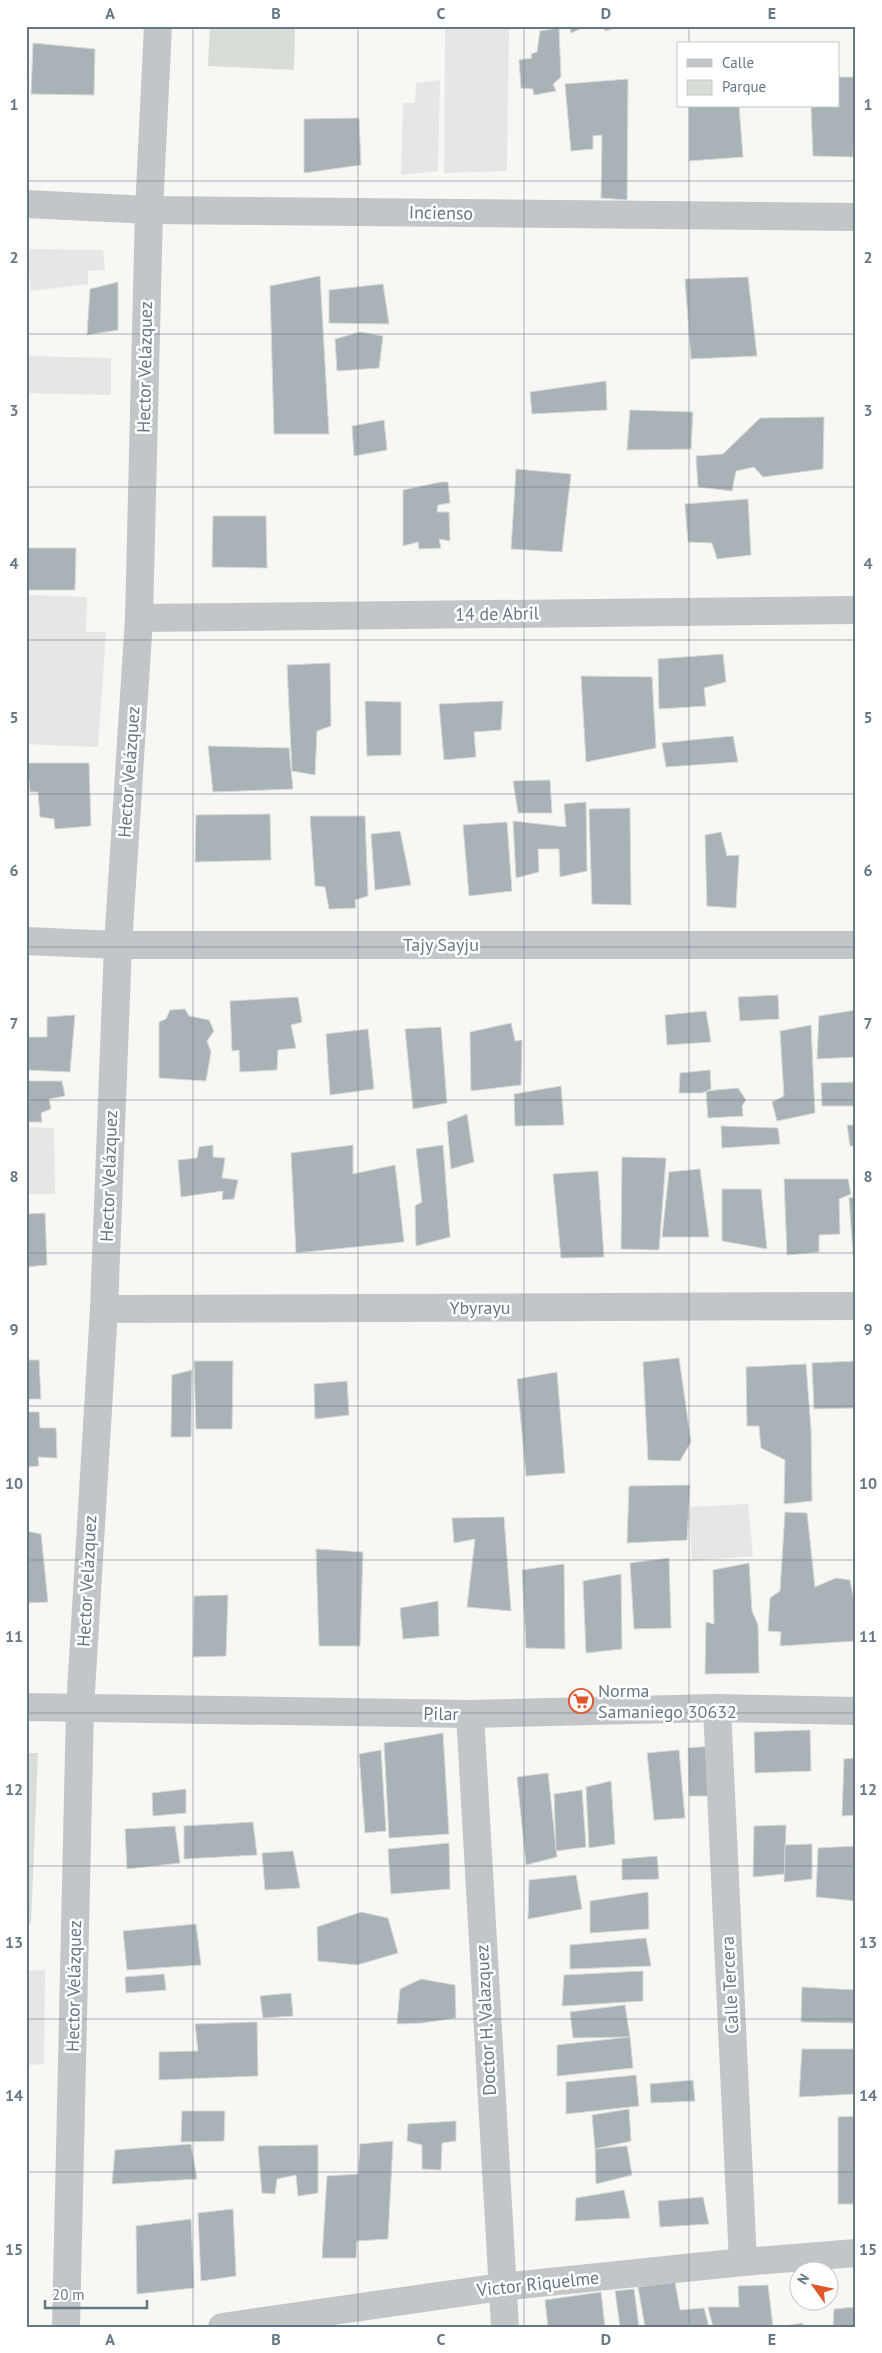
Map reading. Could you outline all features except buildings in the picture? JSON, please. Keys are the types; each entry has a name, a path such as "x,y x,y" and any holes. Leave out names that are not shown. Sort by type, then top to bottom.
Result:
{"street":[{"name":"Hector Velázquez","path":"66,2327 80,1708 104,1309 118,945 139,618 149,210 158,26"},
{"name":"Incienso","path":"26,204 149,210 856,217"},
{"name":"14 de Abril","path":"139,618 856,610"},
{"name":"Tajy Sayju","path":"26,941 118,945 856,945"},
{"name":"Ybyrayu","path":"104,1309 856,1306"},
{"name":"Pilar","path":"26,1707 470,1714 717,1708 856,1711"},
{"name":"Calle Tercera","path":"717,1708 743,2262"},
{"name":"Doctor H. Valazquez","path":"470,1714 504,2327"},
{"name":"Victor Riquelme","path":"222,2327 501,2288 743,2262 856,2253"}],"shaded area":[{"path":"509,26 507,171 444,173 445,27"},
{"path":"440,80 438,171 401,175 403,103 415,103 416,83"},
{"path":"27,249 103,250 105,270 88,271 88,284 31,291"},
{"path":"26,356 111,358 111,395 26,393"},
{"path":"26,595 87,597 86,632 106,632 98,747 26,744"},
{"path":"26,1127 54,1128 55,1194 26,1194"},
{"path":"748,1504 753,1556 692,1561 689,1507"},
{"path":"45,1970 44,2064 26,2065 26,1971"}],"green space":[{"path":"210,26 295,26 294,70 208,66"},
{"path":"26,1753 38,1753 31,1924 26,1924"}],"place":[{"name":"Norma Samaniego 30632","path":"581,1701"}]}
